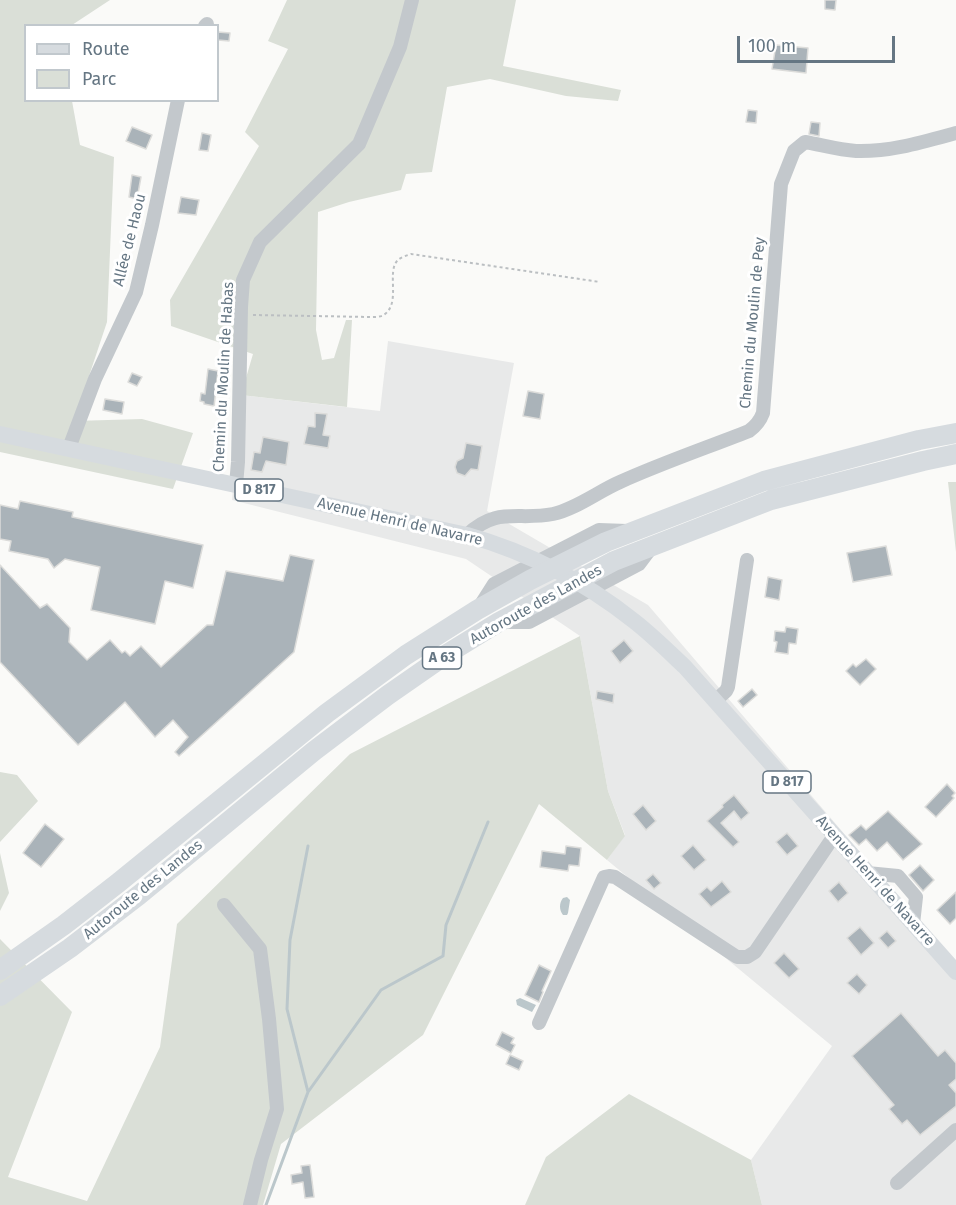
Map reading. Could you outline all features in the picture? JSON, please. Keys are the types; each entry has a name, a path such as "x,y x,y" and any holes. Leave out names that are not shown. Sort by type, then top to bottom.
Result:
{"highway":[{"name":"Autoroute des Landes","path":"0,970 118,883 327,713 406,655 477,610 606,542 764,481 919,440 956,433"},
{"name":"Autoroute des Landes","path":"0,996 70,948 139,895 314,751 379,701 499,622 614,561 771,500 956,454"}],"main road":[{"name":"Avenue Henri de Navarre","path":"0,434 466,535 516,552 561,573 608,602 652,635 685,667 956,972"}],"street":[{"name":"Chemin du Moulin de Habas","path":"236,485 243,280 260,242 359,144 400,47 412,0"},
{"name":"Allée de Haou","path":"69,448 95,379 136,292 155,214 178,102"},
{"name":"Chemin du Moulin de Pey","path":"466,535 493,518 539,516 568,509 619,482 749,431 760,420 763,413 781,184 794,151 806,142 853,151 878,151 956,134"},
{"path":"715,701 728,687 747,560"},
{"path":"540,1023 604,877 615,877 737,957 747,957 755,952 834,836"},
{"path":"224,905 260,949 277,1109 250,1205"},
{"path":"897,1183 956,1130"}],"path":[{"path":"241,315 381,316 386,314 392,305 394,267 398,260 411,254 600,282"}],"shaded area":[{"path":"388,341 514,363 487,511 648,605 956,962 956,1205 762,1205 751,1160 832,1046 607,860 625,835 608,791 580,636 466,559 232,500 241,395 380,411"},
{"path":"567,897 570,900 568,913 563,915 560,904 563,898"},
{"path":"520,998 536,1005 532,1012 517,1005 516,1000"}],"green space":[{"path":"0,0 110,0 74,24 24,24 24,102 72,102 80,145 114,157 107,322 74,421 142,419 193,433 173,489 0,452"},
{"path":"287,0 516,0 503,66 621,90 618,101 566,96 490,79 447,87 432,172 406,174 401,190 318,212 316,330 322,360 334,358 346,320 352,320 347,407 241,395 253,354 171,326 170,300 259,146 245,132 288,49 268,41"},
{"path":"948,482 956,482 956,552"},
{"path":"580,636 608,791 625,836 607,860 539,804 423,1035 281,1144 263,1205 0,1205 0,939 72,1012 8,1177 87,1201 160,1047 177,924 350,754"},
{"path":"0,772 17,775 38,801 0,842"},
{"path":"0,853 9,893 0,911"},
{"path":"629,1094 751,1160 762,1205 525,1205 546,1157"}],"building":[{"path":"825,0 836,0 835,10 825,9"},
{"path":"219,32 230,33 229,41 219,40"},
{"path":"776,45 808,48 806,73 772,69"},
{"path":"748,110 757,111 756,123 746,122"},
{"path":"811,122 820,123 819,136 809,134"},
{"path":"132,127 152,135 146,149 126,141"},
{"path":"202,133 211,135 208,151 199,150"},
{"path":"132,175 141,177 137,199 129,197"},
{"path":"181,197 199,200 196,215 178,213"},
{"path":"208,369 218,371 214,406 200,401 201,393 205,394"},
{"path":"132,373 142,377 137,386 128,382"},
{"path":"528,391 544,394 540,419 523,416"},
{"path":"105,399 124,402 122,414 103,410"},
{"path":"315,413 327,414 323,435 330,436 328,448 304,444 308,426 315,427"},
{"path":"263,437 289,442 286,465 266,461 262,472 251,470 254,452 260,453"},
{"path":"466,443 482,446 478,470 471,469 465,476 457,473 455,467 457,461 463,458"},
{"path":"20,501 73,512 72,517 203,545 193,588 165,581 155,624 91,610 100,567 65,559 54,568 48,559 9,551 11,541 0,539 0,505 18,509"},
{"path":"886,546 892,575 853,582 847,553"},
{"path":"290,555 314,560 294,652 179,756 175,752 188,737 173,720 155,737 125,702 78,745 0,662 0,565 40,608 47,604 70,628 69,642 87,660 110,640 122,653 125,651 130,656 141,646 161,667 207,625 213,625 226,571 283,581"},
{"path":"768,577 782,580 779,600 765,597"},
{"path":"786,627 798,629 796,644 789,643 788,654 775,652 777,642 774,641 775,631 785,632"},
{"path":"624,640 633,651 620,663 611,651"},
{"path":"866,659 876,669 860,685 846,671 853,664 856,667"},
{"path":"752,689 757,695 743,707 738,701"},
{"path":"597,691 614,694 613,703 596,699"},
{"path":"947,784 955,793 952,796 954,798 936,817 925,807"},
{"path":"734,795 749,813 741,820 734,811 721,823 739,842 733,847 707,821"},
{"path":"643,805 656,821 646,830 633,814"},
{"path":"888,811 922,844 903,860 887,842 877,851 866,839 859,845 849,835 861,825 866,830"},
{"path":"45,824 64,839 41,867 23,853"},
{"path":"787,833 798,846 787,855 776,842"},
{"path":"693,845 706,860 694,870 681,856"},
{"path":"566,846 581,848 579,866 569,865 568,871 540,867 542,851 565,854"},
{"path":"920,865 934,880 923,891 909,875"},
{"path":"653,874 661,883 654,889 646,880"},
{"path":"722,881 731,892 711,907 699,894 707,887 711,891"},
{"path":"839,882 848,893 838,902 829,891"},
{"path":"956,892 956,918 950,924 937,910"},
{"path":"860,927 874,943 861,955 847,938"},
{"path":"887,931 896,941 888,948 879,938"},
{"path":"784,953 799,969 789,978 774,963"},
{"path":"539,965 551,971 539,1002 525,995"},
{"path":"857,974 867,985 859,994 847,983"},
{"path":"901,1013 938,1056 945,1050 956,1063 956,1079 949,1085 956,1093 956,1106 920,1135 907,1120 902,1124 889,1109 894,1105 852,1056"},
{"path":"502,1032 514,1038 511,1043 515,1045 511,1053 496,1045"},
{"path":"510,1055 523,1061 519,1070 506,1064"},
{"path":"310,1165 314,1197 305,1198 303,1182 292,1184 291,1175 302,1173 301,1166"}],"waterway":[{"path":"308,1092 381,990 443,956 446,925 488,822"},
{"path":"266,1205 308,1092 287,1009 290,940 308,846"}]}
